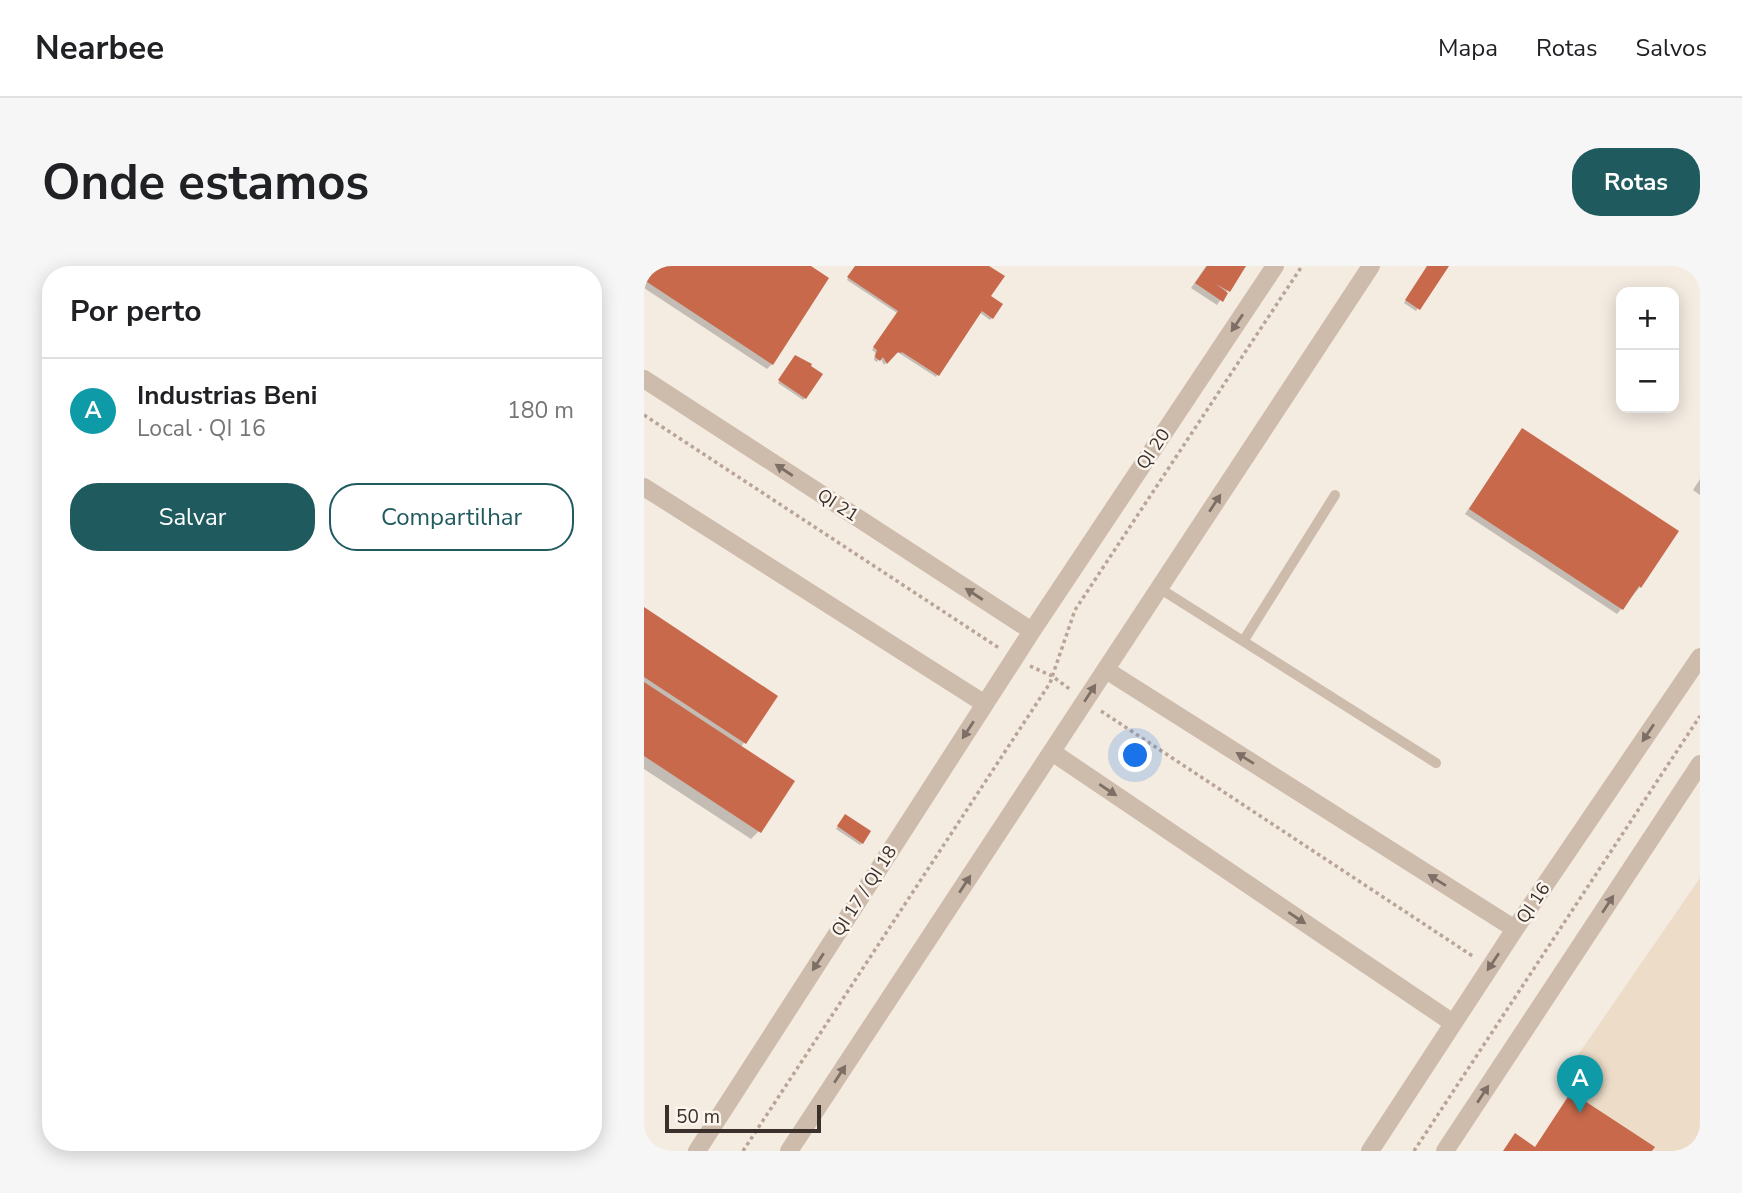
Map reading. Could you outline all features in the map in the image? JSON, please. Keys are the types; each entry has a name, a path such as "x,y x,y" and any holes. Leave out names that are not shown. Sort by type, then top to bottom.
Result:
{"street":[{"name":"QI 20","path":"1032,631 1275,266"},
{"path":"789,1151 1371,266"},
{"name":"QI 21","path":"644,379 1032,631"},
{"path":"644,487 985,704"},
{"name":"QI 17 / QI 18","path":"697,1151 1032,631"},
{"name":"QI 16","path":"1370,1151 1515,929 1700,657"},
{"path":"1106,670 1515,929"},
{"path":"1052,752 1453,1023"},
{"path":"1445,1151 1700,764"}],"lane":[{"path":"1244,640 1335,495"},
{"path":"1159,587 1436,763"}],"path":[{"path":"743,1151 1050,682 1076,610 1302,266"},
{"path":"1414,1151 1700,716"}],"shaded area":[{"path":"1700,878 1700,1151 1655,1151 1558,1084"}],"building":[{"path":"644,266 811,266 829,278 773,365 644,280"},
{"path":"855,266 989,266 1005,276 991,296 1003,304 993,319 982,311 939,376 902,352 898,352 887,364 883,357 880,361 875,357 877,350 873,347 898,311 847,277"},
{"path":"1207,266 1246,266 1230,292 1216,284 1228,293 1223,302 1195,283"},
{"path":"1427,266 1449,266 1420,310 1405,300"},
{"path":"795,355 823,374 806,399 778,380"},
{"path":"1522,428 1679,531 1623,610 1469,509"},
{"path":"644,607 778,696 746,744 644,677"},
{"path":"644,682 795,781 761,833 644,756"},
{"path":"845,814 871,831 863,844 837,826"},
{"path":"1571,1092 1655,1147 1652,1151 1503,1151 1515,1133 1535,1147"}],"place":[{"name":"Industrias Beni","path":"1580,1113"}]}
